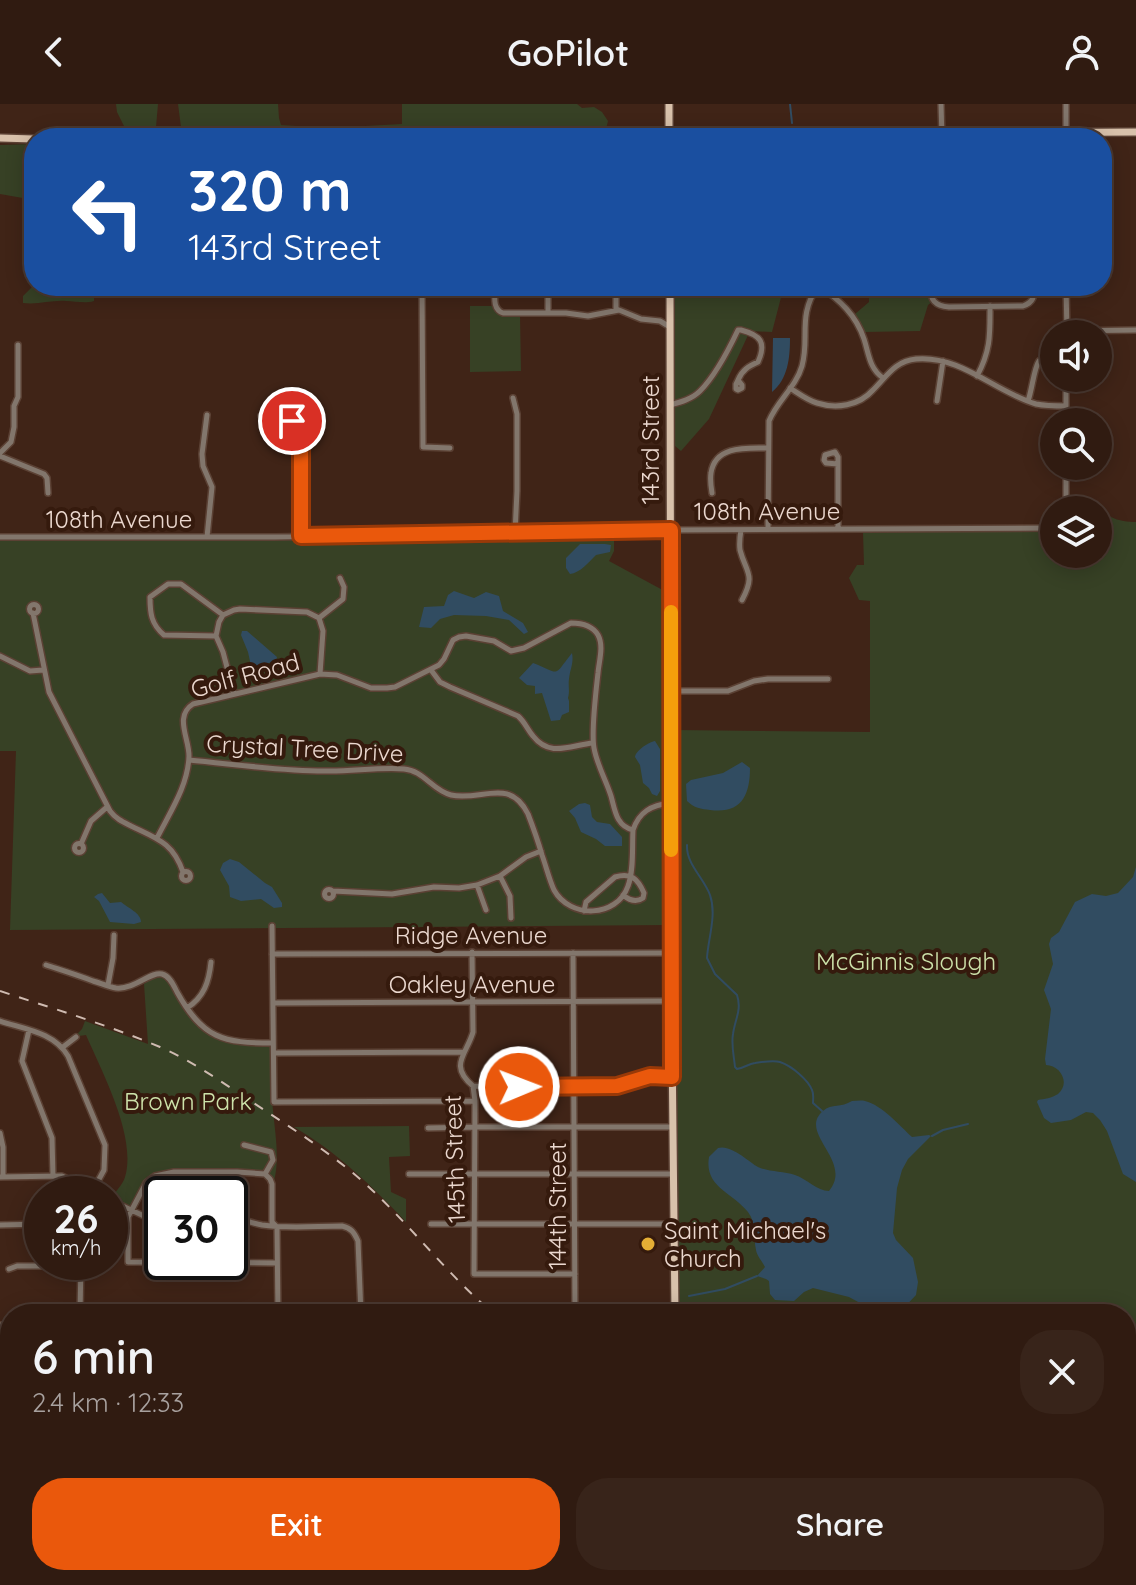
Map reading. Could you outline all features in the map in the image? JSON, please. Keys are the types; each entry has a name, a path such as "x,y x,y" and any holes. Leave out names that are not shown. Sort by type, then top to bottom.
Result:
{"main road":[{"path":"669,104 669,128"},
{"path":"1112,133 1136,132"},
{"path":"0,138 24,139"},
{"name":"143rd Street","path":"670,296 671,1001 675,1304"}],"street":[{"path":"941,104 942,128"},
{"path":"1066,104 1066,128"},
{"path":"422,296 423,447 450,448"},
{"path":"495,296 495,306 500,312 588,316 616,310 646,321 660,321 670,315"},
{"path":"548,296 548,313"},
{"path":"616,296 616,310"},
{"path":"768,529 768,431 772,413 802,365 805,318 811,296"},
{"path":"833,296 850,312 865,340 873,369 883,378"},
{"path":"931,296 938,305 949,307 1023,306 1034,296"},
{"path":"1066,296 1067,320"},
{"path":"977,376 989,351 990,306"},
{"path":"660,321 670,327"},
{"path":"670,405 698,393 738,330 741,330 758,337 761,350 758,362 744,370 738,380"},
{"path":"1112,331 1136,330"},
{"path":"18,345 18,397 14,406 14,427 11,442 0,454 44,474 48,493"},
{"path":"790,388 817,403 855,404 870,394 892,369 905,361 923,358 943,361 1028,401 1046,406 1066,406 1066,392"},
{"path":"937,401 943,361"},
{"path":"1028,401 1039,361"},
{"path":"513,398 517,414 515,533"},
{"path":"207,415 202,454 212,493 207,537"},
{"path":"261,416 284,416 300,432 301,536"},
{"path":"712,493 714,464 726,452 768,448"},
{"path":"838,464 838,529"},
{"name":"108th Avenue","path":"0,537 1040,528"},
{"path":"741,530 741,551 749,570 747,590 742,600"},
{"path":"319,618 343,599 344,587 340,578"},
{"path":"216,636 164,635 153,623 150,597 168,584 181,584 223,615"},
{"path":"234,694 216,636 223,615 234,610 307,612 319,618 323,631 320,674"},
{"path":"33,613 49,692 107,807 114,816 172,849 183,872"},
{"name":"Golf Road","path":"189,760 183,723 185,710 193,704 320,674 337,675 361,686 378,689 395,687 431,670 444,659 450,645 459,637 494,641 511,651 524,648 571,623 586,625 597,633 601,646 593,743 618,822 626,829 633,830"},
{"path":"0,656 30,671 43,670"},
{"path":"431,670 440,682 522,718 536,740 547,748 561,750 593,743"},
{"path":"671,691 723,691 763,679 828,679"},
{"path":"157,838 183,786 189,760"},
{"name":"Crystal Tree Drive","path":"189,760 310,771 405,769 451,795 506,793 525,808 555,892 570,906 584,911"},
{"path":"623,895 632,901 641,900 644,891 637,879 630,875 615,877 586,902 584,911 600,911 614,905 623,895 630,875 633,830 640,816 658,805 671,803"},
{"path":"81,844 91,821 107,807"},
{"path":"333,891 392,894 434,887 477,885 500,876 526,857 541,851"},
{"path":"500,876 510,896 511,918"},
{"path":"477,885 486,910"},
{"path":"272,926 274,1102 475,1101"},
{"path":"108,985 114,935"},
{"name":"145th Street","path":"472,952 472,1037 460,1064 462,1073 473,1086 475,1101 474,1274 575,1274"},
{"name":"144th Street","path":"573,953 575,1304"},
{"name":"Ridge Avenue","path":"272,954 671,953"},
{"path":"187,1008 204,991 211,962"},
{"path":"46,965 118,989 137,985 152,974 162,974 171,979 187,1008 214,1035 236,1042 273,1043"},
{"name":"Oakley Avenue","path":"273,1003 671,1001"},
{"path":"0,1021 54,1040 63,1047 105,1145 101,1176"},
{"path":"29,1030 22,1061 52,1138 53,1176"},
{"path":"63,1047 76,1037"},
{"path":"274,1053 464,1052"},
{"path":"518,1052 519,1087"},
{"path":"473,1086 617,1086 650,1076 672,1077"},
{"path":"428,1128 673,1127"},
{"path":"0,1133 2,1177 24,1177"},
{"path":"244,1145 271,1152 273,1160 265,1174"},
{"path":"277,1263 128,1262 128,1217 146,1183 162,1173 265,1174 272,1184 272,1222 277,1227 278,1304"},
{"path":"409,1174 673,1174"},
{"path":"130,1211 144,1216"},
{"path":"248,1221 277,1227 350,1227 358,1241 361,1304"},
{"path":"0,1225 24,1224"},
{"path":"431,1224 674,1224"},
{"path":"9,1269 24,1266"},
{"path":"80,1304 81,1280"}],"green space":[{"path":"116,104 158,104 156,127 181,127 178,104 278,104 281,125 329,128 125,128"},
{"path":"402,104 577,104 582,108 594,107 608,121 606,128 329,128 402,124"},
{"path":"24,144 24,198 0,194 0,145"},
{"path":"23,296 93,296 94,301 23,303"},
{"path":"673,296 781,296 772,332 750,331 709,419 681,451 675,446"},
{"path":"869,296 930,296 932,302 928,305 920,331 864,332 855,314 869,302"},
{"path":"470,306 493,306 501,314 520,315 521,371 470,372"},
{"name":"McGinnis Slough","path":"1112,517 1136,522 1136,1304 679,1304 674,730 870,732 870,601 859,600 849,578 857,565 864,565 863,532 1040,530 1040,568 1112,568"},
{"path":"614,532 614,551 609,561 670,594 669,925 10,930 16,751 0,751 0,539"},
{"name":"Brown Park","path":"154,976 162,976 169,981 190,1018 210,1035 231,1044 271,1045 277,1154 274,1181 269,1174 258,1170 180,1169 157,1172 144,1176 144,1182 128,1206 126,1143 122,1124 86,1035 77,1034 85,1021 148,1044 144,984"},
{"path":"409,1126 410,1156 389,1157 391,1192 406,1199 406,1222 353,1170 294,1127"}],"water":[{"path":"773,338 790,338 790,346 785,374 772,392"},
{"path":"580,544 611,545 610,552 596,555 581,569 570,574 566,568 566,558"},
{"path":"454,591 474,598 486,592 499,596 503,611 523,623 528,632 524,634 509,620 486,616 454,615 440,619 431,628 419,627 424,607 444,606 448,595"},
{"path":"242,631 247,631 277,657 276,661 251,666"},
{"path":"572,653 569,712 562,715 560,720 551,721 542,693 535,694 535,686 527,685 519,678 533,663 556,672"},
{"path":"655,741 660,749 660,791 657,796 643,783 640,765 635,757 643,747"},
{"path":"742,762 750,768 750,778 746,795 736,806 710,810 698,808 687,801 686,784 691,780 723,773"},
{"path":"579,804 590,805 592,817 597,822 610,824 622,837 622,846 605,846 581,832 569,811"},
{"path":"230,859 239,862 272,887 282,907 274,908 261,899 241,901 230,897 229,886 220,870 223,863"},
{"name":"McGinnis Slough","path":"1136,867 1136,1182 1123,1174 1107,1131 1093,1113 1086,1112 1071,1120 1051,1123 1044,1118 1037,1102 1058,1094 1064,1085 1062,1075 1056,1068 1046,1065 1045,1059 1051,1009 1044,990 1053,964 1049,944 1051,938 1059,932 1075,902 1092,894 1106,896 1118,893 1133,877"},
{"path":"102,893 110,903 121,902 134,911 141,922 110,922 94,897"},
{"path":"865,1101 890,1116 912,1137 931,1136 908,1159 897,1188 893,1233 913,1258 918,1282 916,1295 907,1304 861,1304 849,1297 813,1288 794,1301 775,1300 770,1294 769,1281 757,1276 765,1267 757,1252 751,1217 711,1175 709,1157 723,1147 758,1167 795,1175 829,1191 835,1180 835,1169 816,1129 817,1120 826,1109"}],"waterway":[{"path":"790,104 792,123"},
{"path":"687,845 692,865 712,903 707,958 715,974 737,995 738,1010 732,1038 735,1067 768,1061 785,1064 807,1082 813,1092 813,1103 822,1111"},
{"path":"932,1136 968,1124"},
{"path":"689,1296 725,1289 757,1276"}],"railway":[{"path":"0,991 140,1039 217,1079 353,1173 483,1304"}],"slow traffic":[{"path":"671,612 671,850"}],"place":[{"name":"Saint Michael's Church","path":"648,1244"}],"route":[{"path":"292,421 301,438 301,536 671,530 672,1077 650,1076 617,1086 519,1087"}]}
